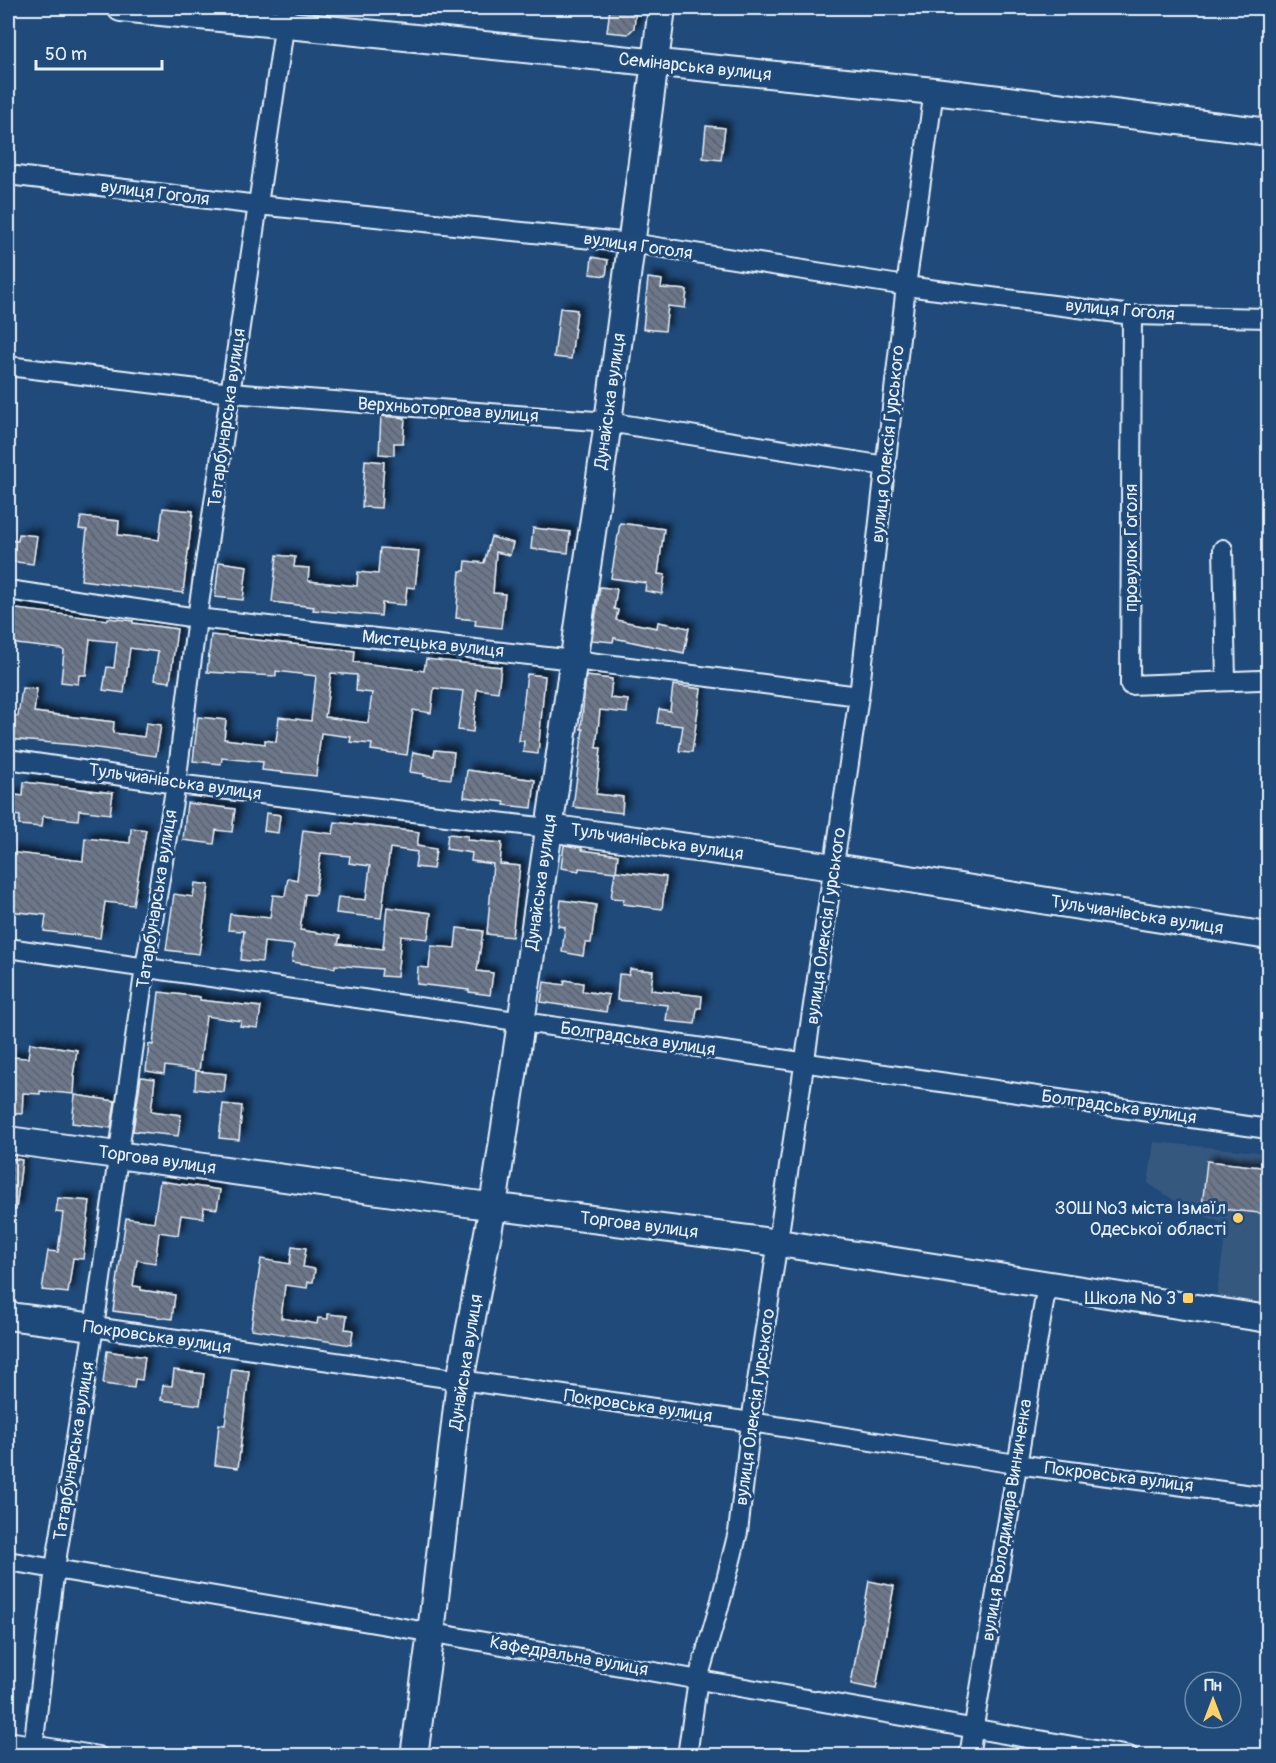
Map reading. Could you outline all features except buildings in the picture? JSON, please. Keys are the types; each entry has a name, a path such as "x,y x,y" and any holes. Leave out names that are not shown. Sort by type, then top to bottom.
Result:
{"main road":[{"name":"Семінарська вулиця","path":"121,8 286,16 654,63 934,91 1269,132"},
{"name":"Дунайська вулиця","path":"414,1755 431,1633 460,1381 493,1206 521,1023 608,422 662,8"},
{"name":"Тульчианівська вулиця","path":"548,828 834,867 1269,936"},
{"name":"Торгова вулиця","path":"8,1140 779,1243 1269,1319"},
{"name":"Покровська вулиця","path":"8,1316 94,1327"}],"street":[{"name":"Татарбунарська вулиця","path":"33,1750 55,1568 94,1327 145,967 176,784 197,618 286,16"},
{"name":"вулиця Олексія Гурського","path":"687,1755 698,1679 738,1532 751,1422 859,696 906,286 934,91"},
{"name":"вулиця Гоголя","path":"8,175 258,205 631,243 906,286 1132,315 1269,318"},
{"name":"провулок Гоголя","path":"1132,315 1130,685 1260,680"},
{"name":"Верхньоторгова вулиця","path":"8,366 231,393 608,422 886,466"},
{"path":"1223,549 1226,680"},
{"name":"Мистецька вулиця","path":"8,590 197,618 574,660 859,696"},
{"name":"Тульчианівська вулиця","path":"8,759 176,784 548,828"},
{"name":"Болградська вулиця","path":"8,948 1269,1128"},
{"name":"вулиця Володимира Винниченка","path":"969,1755 1047,1284"},
{"name":"Покровська вулиця","path":"94,1327 751,1422 1016,1464 1269,1497"},
{"name":"Кафедральна вулиця","path":"8,1562 55,1568 1129,1755"},
{"path":"8,1741 33,1750 98,1755"}],"shaded area":[{"name":"ЗОШ №3 міста Ізмаїл Одеської області","path":"1154,1142 1268,1153 1268,1308 1216,1299 1227,1225 1189,1210 1148,1183"}],"place":[{"name":"ЗОШ №3 міста Ізмаїл Одеської області","path":"1238,1218"},
{"name":"Школа № 3","path":"1188,1298"}]}
